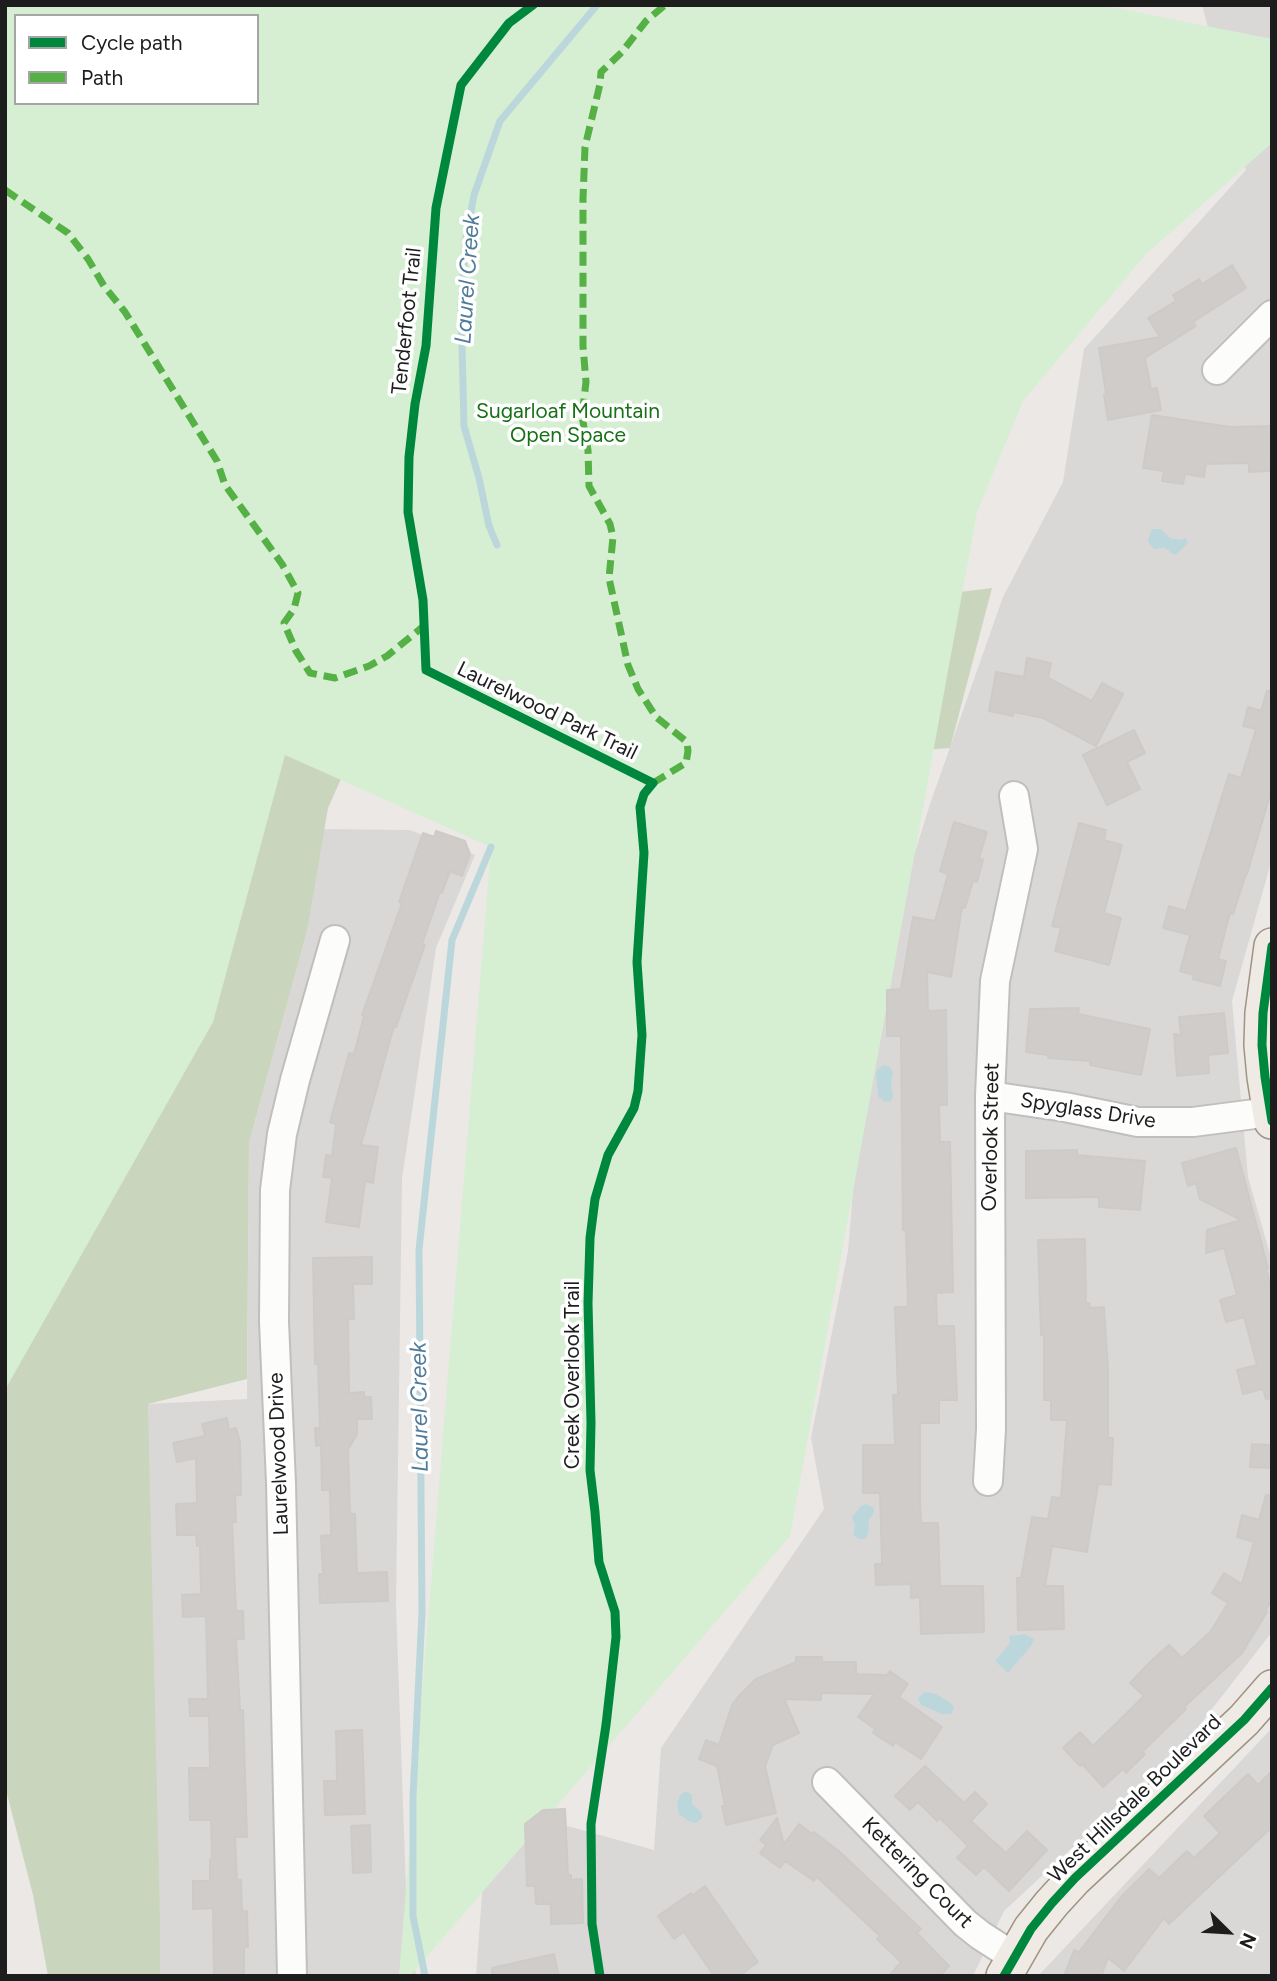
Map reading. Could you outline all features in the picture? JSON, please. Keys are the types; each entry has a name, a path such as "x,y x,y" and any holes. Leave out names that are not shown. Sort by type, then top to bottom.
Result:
{"main road":[{"path":"1271,1116 1265,1077 1262,1024 1272,946"},
{"name":"West Hillsdale Boulevard","path":"1009,1966 1031,1929 1075,1878 1244,1720 1272,1688"}],"street":[{"path":"1217,370 1272,315"},
{"name":"Overlook Street","path":"988,1481 991,1429 990,1096 995,981 1023,849 1014,796"},
{"name":"Laurelwood Drive","path":"292,1976 281,1483 274,1322 275,1190 282,1134 335,940"},
{"name":"Spyglass Drive","path":"990,1096 1065,1107 1138,1122 1193,1122 1271,1116"},
{"name":"Kettering Court","path":"827,1782 1009,1966"}],"shaded area":[{"path":"1202,5 1272,5 1272,859 1232,1001 1248,1177 1272,1261 1272,1632 1187,1741 1004,1911 973,1976 476,1976 484,1867 517,1812 654,1850 661,1748 824,1509 811,1438 848,1251 869,1000 930,804 1003,597 1063,482 1084,349 1246,170"},
{"path":"319,829 410,830 475,855 436,948 402,1179 396,1603 406,1891 416,1976 144,1976 148,1404 247,1399 249,1143 307,931"},
{"path":"1272,1728 1272,1976 1038,1976"}],"green space":[{"path":"5,5 615,5 848,606 992,588 950,748 898,752 386,678 328,808 307,931 249,1143 247,1379 148,1404 160,1976 48,1976 33,1895 5,1786"},
{"name":"Sugarloaf Mountain Open Space","path":"5,5 1101,5 1272,39 1272,143 1146,254 1023,401 977,512 790,1536 410,1976 399,1976 491,847 285,755 213,1022 5,1390"}],"water":[{"path":"1152,529 1161,529 1170,538 1186,538 1188,543 1177,554 1165,548 1154,549 1148,540"},
{"path":"883,1065 889,1066 893,1072 893,1096 891,1101 885,1102 878,1096 876,1074"},
{"path":"866,1504 874,1508 874,1512 869,1520 868,1534 865,1539 859,1539 853,1535 855,1525 852,1517"},
{"path":"1025,1634 1034,1639 1031,1646 1008,1673 995,1661 1010,1643 1009,1636"},
{"path":"925,1692 936,1694 952,1704 954,1709 951,1714 942,1714 921,1705 918,1698"},
{"path":"686,1791 692,1795 692,1804 702,1813 702,1818 696,1823 679,1814 677,1803 680,1795"}],"building":[{"path":"1232,265 1246,288 1193,322 1196,326 1145,358 1151,389 1157,388 1161,410 1108,420 1099,348 1160,337 1148,318 1176,301 1173,295 1199,279 1202,284"},
{"path":"1152,415 1230,427 1272,426 1270,471 1249,472 1249,463 1206,464 1204,477 1185,474 1183,484 1162,481 1164,471 1143,468"},
{"path":"1027,658 1051,663 1048,678 1092,701 1102,683 1123,694 1096,746 1043,718 1014,712 1013,716 989,711 996,672 1024,677"},
{"path":"1267,691 1272,691 1272,788 1247,874 1233,914 1230,913 1218,959 1226,961 1220,986 1193,979 1194,975 1180,971 1190,935 1163,928 1169,906 1186,911 1229,774 1241,778 1256,729 1243,726 1248,707 1261,711"},
{"path":"1134,730 1145,753 1127,762 1140,789 1107,805 1083,755"},
{"path":"954,822 987,832 979,858 983,860 977,882 973,881 965,908 962,907 951,977 927,972 928,1011 946,1010 947,1105 939,1105 940,1142 950,1142 953,1292 936,1293 937,1326 954,1326 957,1400 939,1400 939,1423 920,1423 920,1502 921,1523 938,1523 940,1586 983,1586 984,1632 921,1634 920,1597 911,1598 911,1584 876,1585 875,1564 882,1564 880,1493 863,1493 863,1445 895,1445 893,1395 898,1395 895,1307 908,1307 906,1230 903,1230 901,1036 887,1036 887,990 901,989 913,917 935,921 948,874 940,871"},
{"path":"1079,823 1106,830 1104,840 1122,845 1104,913 1121,918 1109,965 1055,951 1061,928 1052,926"},
{"path":"436,831 465,841 470,854 462,876 450,871 442,893 440,892 422,944 425,945 396,1027 394,1026 361,1145 378,1147 373,1183 365,1181 359,1227 326,1222 332,1178 323,1177 326,1155 332,1156 336,1124 330,1122 349,1053 354,1054 364,1016 362,1015 402,903 399,902 423,833 434,837"},
{"path":"1079,1008 1078,1014 1150,1029 1141,1075 1090,1065 1090,1061 1048,1058 1048,1055 1026,1052 1030,1009"},
{"path":"1224,1013 1228,1053 1208,1055 1209,1073 1177,1076 1174,1034 1181,1035 1179,1017"},
{"path":"1236,1148 1272,1290 1272,1398 1266,1399 1263,1389 1243,1394 1237,1370 1257,1365 1244,1317 1226,1322 1220,1300 1237,1295 1224,1248 1206,1253 1207,1230 1241,1220 1200,1199 1196,1183 1188,1186 1182,1163"},
{"path":"1077,1150 1077,1155 1145,1161 1140,1210 1099,1207 1099,1197 1026,1198 1026,1151"},
{"path":"1085,1239 1086,1303 1089,1303 1090,1308 1104,1307 1108,1369 1108,1438 1113,1438 1111,1485 1098,1484 1087,1552 1052,1546 1045,1586 1063,1586 1064,1629 1018,1630 1017,1578 1021,1578 1032,1517 1048,1519 1052,1497 1061,1498 1067,1420 1051,1420 1051,1400 1044,1400 1044,1335 1041,1335 1038,1240"},
{"path":"372,1257 372,1284 353,1284 354,1319 348,1319 349,1393 364,1392 364,1397 371,1397 372,1419 357,1419 357,1434 348,1450 350,1514 355,1514 357,1573 387,1572 388,1601 320,1603 319,1574 323,1574 321,1536 331,1535 330,1490 322,1490 321,1445 316,1446 315,1428 320,1428 318,1364 315,1364 313,1258"},
{"path":"227,1418 229,1430 236,1428 240,1442 241,1495 235,1495 236,1522 232,1522 236,1611 243,1611 244,1639 236,1639 240,1710 243,1710 247,1837 235,1837 242,1912 247,1911 248,1947 244,1947 244,1976 214,1976 213,1908 193,1909 193,1881 210,1881 212,1859 211,1820 190,1820 189,1768 210,1768 209,1716 190,1716 189,1699 208,1699 206,1616 183,1617 182,1595 201,1594 200,1546 197,1546 196,1535 177,1535 176,1504 197,1503 196,1458 177,1462 173,1443 205,1436 202,1424"},
{"path":"1252,1444 1272,1445 1272,1468 1250,1467"},
{"path":"1266,1495 1272,1496 1272,1599 1265,1611 1267,1612 1242,1653 1184,1707 1186,1709 1142,1752 1145,1754 1126,1773 1123,1769 1103,1787 1063,1748 1080,1732 1093,1746 1144,1696 1130,1683 1152,1660 1169,1645 1182,1658 1211,1631 1228,1603 1212,1593 1224,1573 1242,1584 1254,1542 1237,1537 1242,1515 1259,1520"},
{"path":"796,1657 822,1657 822,1662 856,1662 856,1674 887,1675 890,1671 908,1684 899,1697 942,1727 921,1759 895,1742 893,1746 873,1733 875,1729 858,1717 874,1694 821,1693 821,1700 784,1699 799,1733 773,1745 765,1766 776,1813 726,1825 717,1766 699,1759 706,1740 719,1745 732,1705 738,1697 756,1679 796,1662"},
{"path":"362,1730 365,1814 325,1815 324,1781 337,1781 336,1731"},
{"path":"925,1766 964,1803 975,1792 987,1804 971,1821 1006,1853 1027,1831 1047,1850 1009,1891 984,1867 976,1875 957,1858 968,1846 940,1818 937,1821 918,1802 910,1810 895,1796"},
{"path":"1272,1771 1272,1827 1169,1924 1164,1918 1124,1971 1108,1958 1101,1976 1064,1976 1074,1950 1079,1952 1121,1897 1149,1869 1159,1878 1187,1851 1194,1858 1220,1833 1204,1816 1248,1774 1258,1785"},
{"path":"565,1809 568,1875 571,1875 571,1880 582,1879 583,1923 551,1924 551,1904 536,1904 535,1886 527,1886 525,1824 543,1810"},
{"path":"777,1818 784,1844 799,1824 812,1834 814,1832 840,1852 921,1929 917,1933 949,1966 940,1976 889,1976 901,1962 877,1939 880,1936 817,1877 814,1881 785,1861 780,1868 760,1853 766,1845 760,1840"},
{"path":"370,1825 371,1872 353,1873 351,1826"},
{"path":"705,1886 758,1962 739,1976 714,1976 684,1932 674,1939 658,1916"},
{"path":"554,1954 559,1976 492,1976 492,1968"}],"waterway":[{"name":"Laurel Creek","path":"497,545 489,526 464,426 461,305 466,238 474,195 500,121 597,5"},
{"name":"Laurel Creek","path":"425,1976 413,1916 413,1797 422,1613 419,1250 452,940 491,847"}],"marked path":[{"path":"653,783 686,763 687,742 656,717 638,689 628,665 609,578 613,537 610,524 589,486 588,450 582,416 586,382 583,346 583,199 585,147 601,72 622,52 646,21 665,5"},
{"path":"5,190 68,233 125,312 217,461 225,485 282,564 298,593 294,609 284,623 296,651 310,673 335,678 369,666 387,656 425,625"}],"cycle path":[{"name":"Tenderfoot Trail","path":"533,5 509,23 461,85 436,208 426,346 409,457 408,512 423,600 426,670 653,783 644,794 640,807 644,853 637,962 642,1035 638,1091 634,1108 608,1155 595,1199 590,1238 590,1470 599,1562 615,1612 616,1637 591,1824 592,1924 600,1976"},
{"path":"1272,946 1263,1013 1262,1045 1272,1121"},
{"path":"1004,1976 1031,1929 1075,1878 1244,1720 1272,1688"}]}
